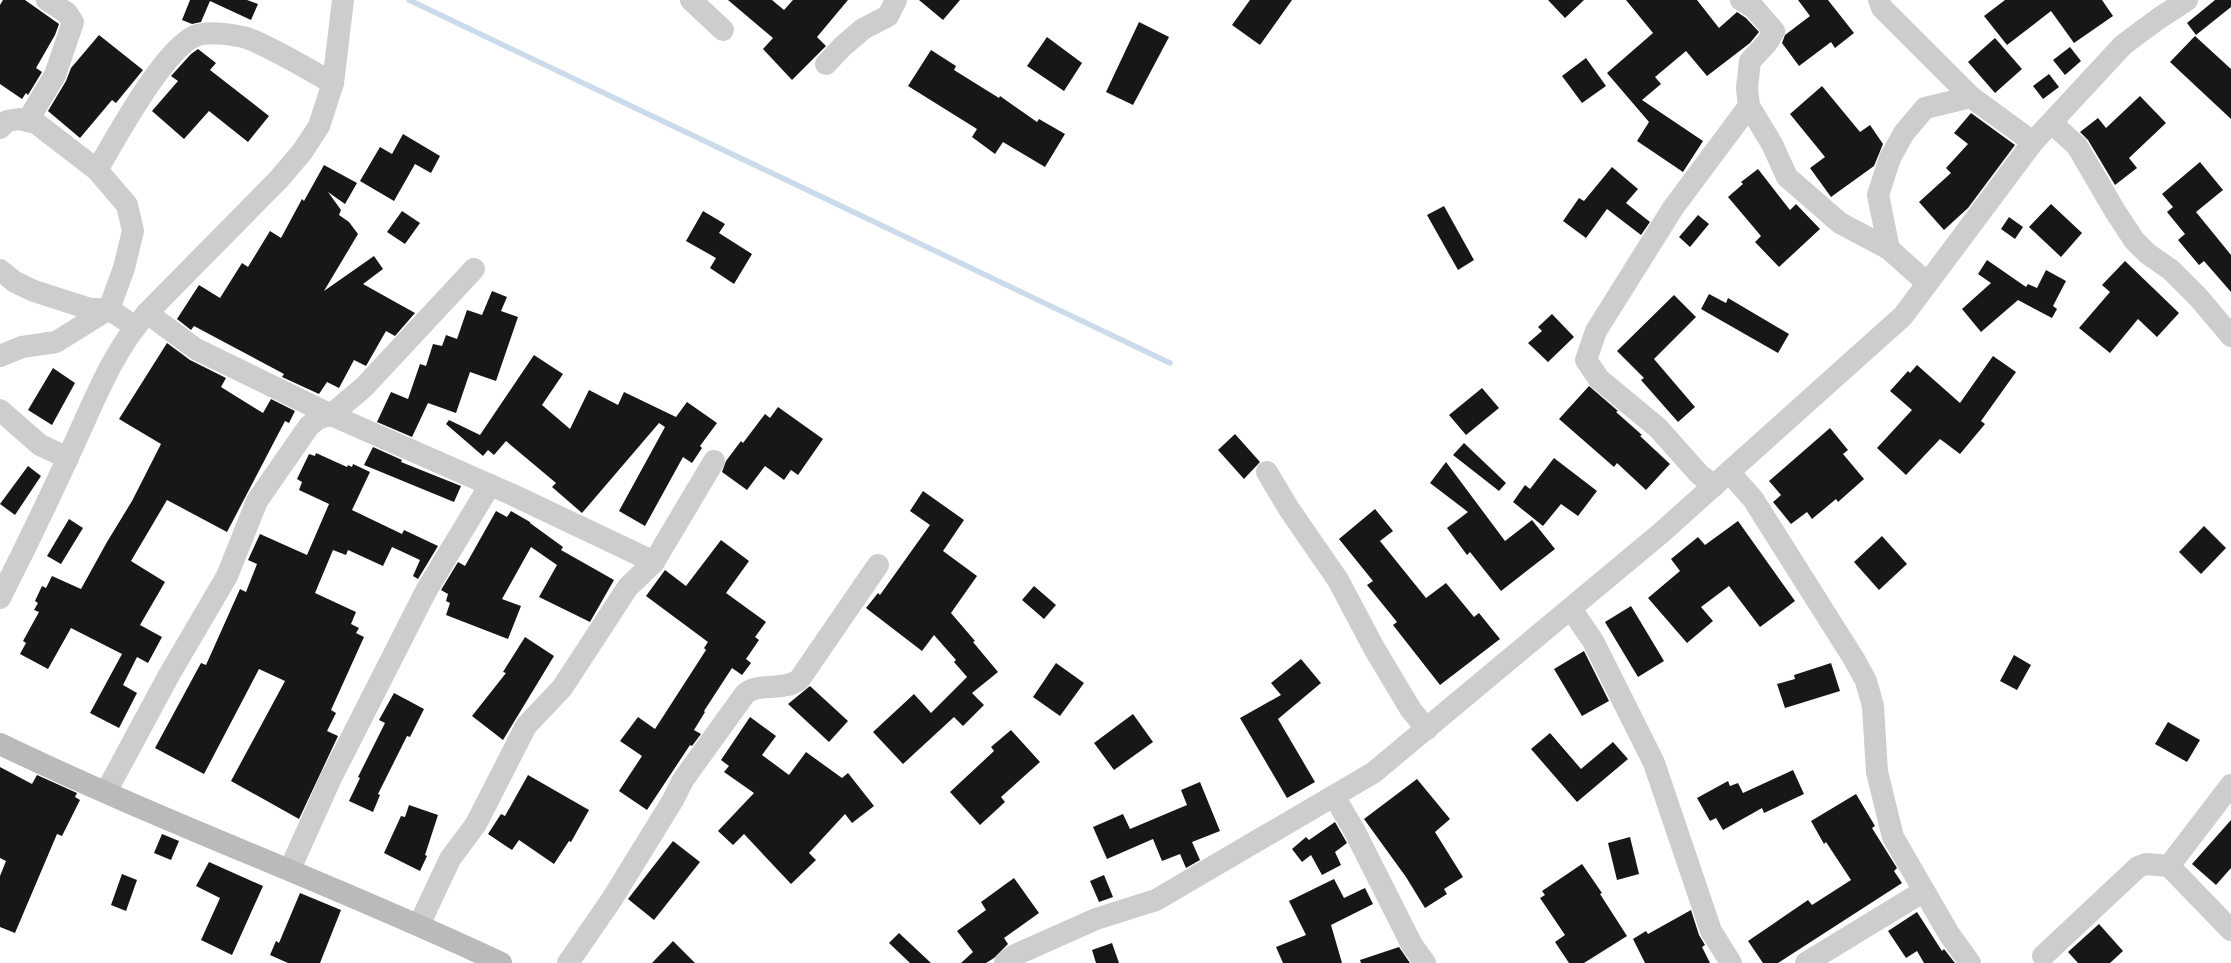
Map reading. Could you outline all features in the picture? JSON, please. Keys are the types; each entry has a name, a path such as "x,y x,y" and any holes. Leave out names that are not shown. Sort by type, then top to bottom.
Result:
{"street":[{"path":"28,120 55,75 73,22 67,13 47,0"},
{"path":"0,598 68,458 115,356 141,320 279,179 302,152 319,126 333,83 343,0"},
{"path":"691,0 723,30"},
{"path":"826,64 843,46 863,29 888,16 896,0"},
{"path":"1741,0 1754,8 1774,31 1767,43 1750,61 1748,88 1749,106 1772,144 1787,177 1840,223 1889,249 1927,283"},
{"path":"1879,0 1882,8 1971,97 2033,142"},
{"path":"1005,963 1013,956 1096,918 1156,900 1373,773 1571,609 1721,479 1903,316 2033,142 2123,45 2158,19 2188,0"},
{"path":"97,170 160,70 183,42 197,35 224,34 251,40 333,83"},
{"path":"1889,249 1878,195 1894,151 1904,133 1925,108 1971,97"},
{"path":"1749,106 1673,208 1596,331 1586,360 1599,379 1658,428 1699,474 1721,479 1753,499 1854,659 1866,681 1873,706 1877,772 1893,837 1924,891 1970,963"},
{"path":"0,128 7,122 28,120 36,123 97,170 127,205 133,231 124,268 109,309 56,342 22,347 0,356"},
{"path":"2052,122 2077,146 2115,211 2134,240 2148,254 2172,270 2198,297 2231,336"},
{"path":"106,792 169,675 227,576 257,501 309,426 319,418 331,415 364,387 474,269"},
{"path":"0,270 4,275 34,291 90,309 109,309 141,320 196,349 331,415 490,485 654,562"},
{"path":"0,410 40,445 68,458"},
{"path":"419,925 450,860 476,824 526,726 562,688 628,587 654,562 714,461"},
{"path":"1267,472 1338,580 1385,667 1411,710 1427,729"},
{"path":"290,870 331,778 426,591 490,485"},
{"path":"568,963 612,899 673,800 683,780 745,694 754,689 791,685 799,680 878,566"},
{"path":"1571,609 1593,641 1654,763 1711,930 1731,963"},
{"path":"0,744 106,792 419,925 501,963"},
{"path":"2169,866 2231,785"},
{"path":"1334,796 1354,830 1412,945 1425,963"},
{"path":"2041,961 2138,867 2146,864 2169,866 2231,930"},
{"path":"1806,963 1924,891"}],"building":[{"path":"3,0 25,0 59,24 55,35 36,68 42,72 28,95 26,93 22,99 0,84 0,5"},
{"path":"190,0 247,0 258,4 251,20 210,1 201,22 192,24 182,20"},
{"path":"728,0 772,0 784,10 793,0 848,0 817,37 826,46 792,80 763,49 773,38"},
{"path":"919,0 960,0 943,20"},
{"path":"1250,0 1292,0 1260,45 1232,25"},
{"path":"1548,0 1584,0 1565,18"},
{"path":"1626,0 1697,0 1719,28 1737,12 1746,18 1759,32 1750,43 1707,76 1686,51 1655,77 1661,84 1642,100 1703,141 1683,172 1637,141 1649,122 1607,73 1653,33"},
{"path":"1798,0 1828,0 1854,33 1835,48 1831,42 1799,66 1782,43 1785,35 1810,16"},
{"path":"2005,0 2102,0 2113,16 2074,43 2051,11 2007,45 1984,16"},
{"path":"2215,0 2231,0 2231,7 2196,35 2187,23"},
{"path":"1139,22 1169,37 1133,105 1106,92"},
{"path":"99,35 143,70 116,103 112,100 80,138 48,111 66,81 71,68"},
{"path":"2195,36 2231,69 2231,119 2170,62"},
{"path":"1047,37 1082,63 1064,91 1027,66"},
{"path":"1995,38 2022,69 1995,93 1968,62"},
{"path":"2070,47 2081,61 2065,75 2053,60"},
{"path":"198,49 216,63 210,70 269,116 248,142 209,111 184,139 152,111 178,81 171,76 191,54"},
{"path":"931,50 956,66 954,70 999,98 1000,96 1037,122 1039,119 1065,134 1045,167 1003,142 995,154 972,137 977,129 908,86"},
{"path":"1586,58 1606,86 1582,103 1562,76"},
{"path":"2049,74 2059,87 2043,99 2033,86"},
{"path":"1822,86 1860,132 1870,125 1883,144 1874,166 1831,197 1810,168 1825,157 1790,114"},
{"path":"2140,96 2166,123 2129,158 2137,168 2115,185 2088,140 2080,132 2098,118 2106,128"},
{"path":"1971,113 2015,145 1968,208 1944,230 1919,202 1951,173 1946,168 1968,144 1954,133"},
{"path":"403,134 440,156 431,173 415,164 394,201 360,181 380,147 392,154"},
{"path":"2200,162 2223,190 2196,212 2231,255 2231,292 2204,261 2199,265 2178,240 2185,234 2167,212 2173,207 2162,194"},
{"path":"324,165 357,183 345,204 328,192 341,210 339,215 349,222 358,234 324,291 374,256 383,269 363,284 415,313 395,336 386,331 366,366 354,360 339,388 327,382 319,394 282,377 284,374 194,326 191,330 177,319 199,285 220,298 242,263 248,267 270,231 281,238 302,199 304,201"},
{"path":"1612,167 1638,189 1626,203 1650,222 1641,235 1607,209 1586,238 1563,221 1579,198 1584,201"},
{"path":"1758,169 1790,210 1796,204 1820,229 1779,267 1755,242 1761,236 1728,197 1743,184 1741,182"},
{"path":"2051,204 2082,233 2061,257 2029,227"},
{"path":"1444,206 1474,260 1458,270 1427,215"},
{"path":"402,211 420,223 405,244 387,232"},
{"path":"703,211 725,224 719,233 752,254 734,284 710,268 716,258 686,241"},
{"path":"1698,215 1709,224 1690,247 1679,237"},
{"path":"2009,217 2023,227 2015,239 2001,229"},
{"path":"1987,260 2026,287 2028,284 2037,288 2046,270 2066,281 2053,306 2057,309 2052,318 2018,300 1981,332 1962,309 1991,283 1978,274"},
{"path":"2125,261 2179,313 2157,337 2138,319 2110,353 2079,328 2110,292 2102,285"},
{"path":"492,291 507,297 501,311 518,317 496,381 470,372 456,413 428,403 412,437 377,422 391,392 408,399 420,364 426,366 433,344 442,346 446,335 457,339 467,310 482,315"},
{"path":"1709,294 1726,303 1728,298 1789,334 1778,353 1701,309"},
{"path":"1674,295 1696,317 1654,359 1695,407 1678,422 1641,380 1644,378 1617,351"},
{"path":"1552,314 1574,337 1548,362 1528,343 1542,331 1538,327"},
{"path":"167,343 190,360 226,378 221,387 263,413 271,399 295,411 289,423 285,421 227,532 167,500 131,561 165,582 140,625 162,637 148,663 137,657 123,685 137,693 119,728 90,713 122,654 71,628 48,669 20,654 26,643 23,641 39,612 34,610 38,603 35,601 42,586 46,588 52,576 81,589 132,501 161,444 119,419"},
{"path":"534,355 563,374 542,405 570,429 589,390 618,405 624,392 676,417 687,402 717,423 700,446 702,448 692,463 683,457 645,526 619,511 665,427 659,423 582,513 552,487 556,483 506,441 494,455 488,450 483,456 446,424 449,420 480,435"},
{"path":"1993,356 2016,372 1981,421 1985,424 1960,454 1940,439 1906,475 1877,448 1912,410 1890,391 1908,371 1910,373 1917,365 1960,403"},
{"path":"53,368 75,383 52,425 28,410"},
{"path":"1589,386 1618,411 1616,412 1642,435 1640,436 1670,464 1646,490 1617,463 1614,467 1559,419"},
{"path":"1482,388 1499,408 1466,435 1449,415"},
{"path":"778,407 823,439 798,475 791,470 784,480 765,466 747,490 722,472 726,461 741,441 743,443 765,414 770,418"},
{"path":"1830,428 1848,450 1843,454 1864,479 1838,502 1836,499 1812,519 1807,512 1791,524 1773,502 1781,495 1769,481"},
{"path":"1235,434 1260,462 1244,479 1218,450"},
{"path":"1464,443 1506,483 1499,491 1453,455"},
{"path":"373,447 402,460 401,462 461,486 454,502 364,465"},
{"path":"316,453 347,467 348,465 352,467 353,464 370,472 352,510 402,534 404,530 438,546 418,579 413,576 420,560 392,547 383,566 348,550 346,555 333,550 315,593 356,612 351,624 359,628 356,633 364,637 331,710 336,713 327,731 338,736 299,819 231,781 285,681 259,669 204,774 155,748 201,663 206,665 240,589 246,592 257,564 248,560 260,534 307,555 329,504 299,490 302,482 297,479 309,454 315,456"},
{"path":"1554,458 1597,491 1578,516 1561,504 1543,526 1513,502 1525,485 1530,489"},
{"path":"1446,462 1505,541 1532,520 1555,549 1501,591 1470,552 1467,555 1447,528 1468,512 1430,483"},
{"path":"28,466 41,476 15,515 0,504"},
{"path":"923,491 964,520 943,551 977,576 951,613 975,641 973,642 998,672 972,693 984,705 963,726 954,717 903,764 873,732 914,694 931,713 967,677 954,662 956,660 934,635 922,651 866,608 878,593 880,595 930,525 910,511"},
{"path":"1375,509 1393,531 1380,541 1426,598 1446,583 1474,617 1479,613 1500,639 1440,685 1393,625 1397,622 1367,585 1373,581 1339,539"},
{"path":"496,511 507,517 511,511 530,522 563,547 561,550 614,580 590,622 539,597 557,565 531,547 502,599 521,606 508,639 446,615 450,603 446,601 448,594 441,590 458,562 465,566"},
{"path":"69,519 83,528 61,564 47,556"},
{"path":"1738,521 1795,601 1760,627 1729,586 1701,607 1713,621 1687,643 1648,598 1680,571 1671,559 1698,537 1705,545"},
{"path":"2204,526 2226,548 2201,574 2179,552"},
{"path":"1882,536 1907,564 1879,590 1854,562"},
{"path":"721,540 749,561 726,593 766,622 755,637 759,640 746,659 751,663 742,675 732,668 704,711 705,712 694,730 701,734 692,746 690,745 647,810 619,791 642,756 620,741 638,717 655,729 706,650 704,648 708,642 646,596 665,570 686,586"},
{"path":"1034,586 1056,605 1044,619 1022,600"},
{"path":"1631,606 1664,661 1638,677 1605,622"},
{"path":"525,637 554,656 503,740 472,716 506,673 503,672"},
{"path":"1584,651 1609,701 1582,716 1554,669"},
{"path":"2014,655 2031,665 2017,690 2000,681"},
{"path":"1301,659 1321,683 1278,719 1315,782 1287,798 1240,718 1281,695 1271,683"},
{"path":"1056,663 1084,683 1060,716 1033,697"},
{"path":"1831,663 1840,691 1785,708 1777,684 1795,679 1794,675"},
{"path":"810,686 848,721 829,742 788,704"},
{"path":"394,693 424,709 410,737 407,736 378,794 380,795 373,812 349,801 360,778 358,777 385,723 379,720"},
{"path":"1133,714 1153,742 1114,770 1094,743"},
{"path":"750,717 776,736 762,755 789,775 806,752 842,778 848,773 874,806 852,823 845,814 809,853 816,860 791,884 744,834 733,845 718,831 754,793 724,772 729,766 721,760"},
{"path":"2168,722 2200,740 2187,762 2155,744"},
{"path":"1011,730 1040,762 1001,797 1005,802 980,825 950,792 994,751 991,747"},
{"path":"1550,733 1581,769 1613,742 1628,759 1577,802 1531,749"},
{"path":"0,767 32,784 37,775 77,793 75,797 80,800 62,836 57,834 15,933 0,927 0,876 6,861 0,858"},
{"path":"1793,770 1804,794 1764,813 1762,808 1723,830 1716,818 1710,821 1697,798 1728,781 1730,786 1738,783 1743,793"},
{"path":"528,775 589,810 571,842 569,841 554,864 519,840 512,850 488,834 501,814 505,816"},
{"path":"1417,779 1450,819 1435,832 1463,877 1444,889 1447,894 1425,908 1406,877 1364,819"},
{"path":"1200,782 1220,831 1192,842 1200,860 1186,868 1180,854 1162,861 1153,839 1107,859 1093,827 1123,814 1130,829 1187,805 1181,790"},
{"path":"1856,794 1875,826 1872,828 1897,868 1894,871 1902,883 1778,963 1763,963 1748,941 1808,900 1812,905 1851,880 1826,842 1824,844 1811,821"},
{"path":"409,805 438,815 425,855 427,856 420,871 384,853 401,816 405,817"},
{"path":"2231,820 2231,868 2216,885 2192,864"},
{"path":"1335,822 1347,843 1335,852 1341,865 1322,875 1311,855 1302,862 1292,849 1306,837 1309,840"},
{"path":"162,834 179,841 171,860 154,853"},
{"path":"1630,837 1639,874 1617,880 1608,843"},
{"path":"673,841 700,862 654,920 628,899"},
{"path":"209,862 263,886 232,955 201,940 220,898 196,886"},
{"path":"1582,864 1602,893 1600,894 1627,936 1584,963 1569,963 1555,942 1565,935 1540,898 1545,895 1542,891"},
{"path":"122,874 137,880 126,911 111,905"},
{"path":"1104,875 1113,897 1099,902 1090,881"},
{"path":"1014,878 1039,913 1004,938 1008,944 994,958 986,963 961,963 973,952 957,931 986,910 981,902"},
{"path":"1334,879 1344,898 1365,888 1373,904 1331,925 1342,963 1283,963 1276,947 1306,935 1289,901"},
{"path":"300,893 341,910 320,963 288,963 270,955 276,941 279,943"},
{"path":"1691,910 1699,935 1705,945 1702,947 1710,963 1645,963 1633,939 1646,931 1648,934"},
{"path":"1917,912 1942,951 1944,949 1955,963 1924,963 1917,951 1906,958 1888,931"},
{"path":"2099,924 2123,951 2110,963 2078,963 2068,952"},
{"path":"899,933 931,963 910,963 889,943"},
{"path":"673,941 695,963 652,963"},
{"path":"1112,943 1119,963 1096,963 1092,950"},
{"path":"1399,947 1410,963 1361,963 1360,960"}],"waterway":[{"path":"409,0 1170,363"}]}
